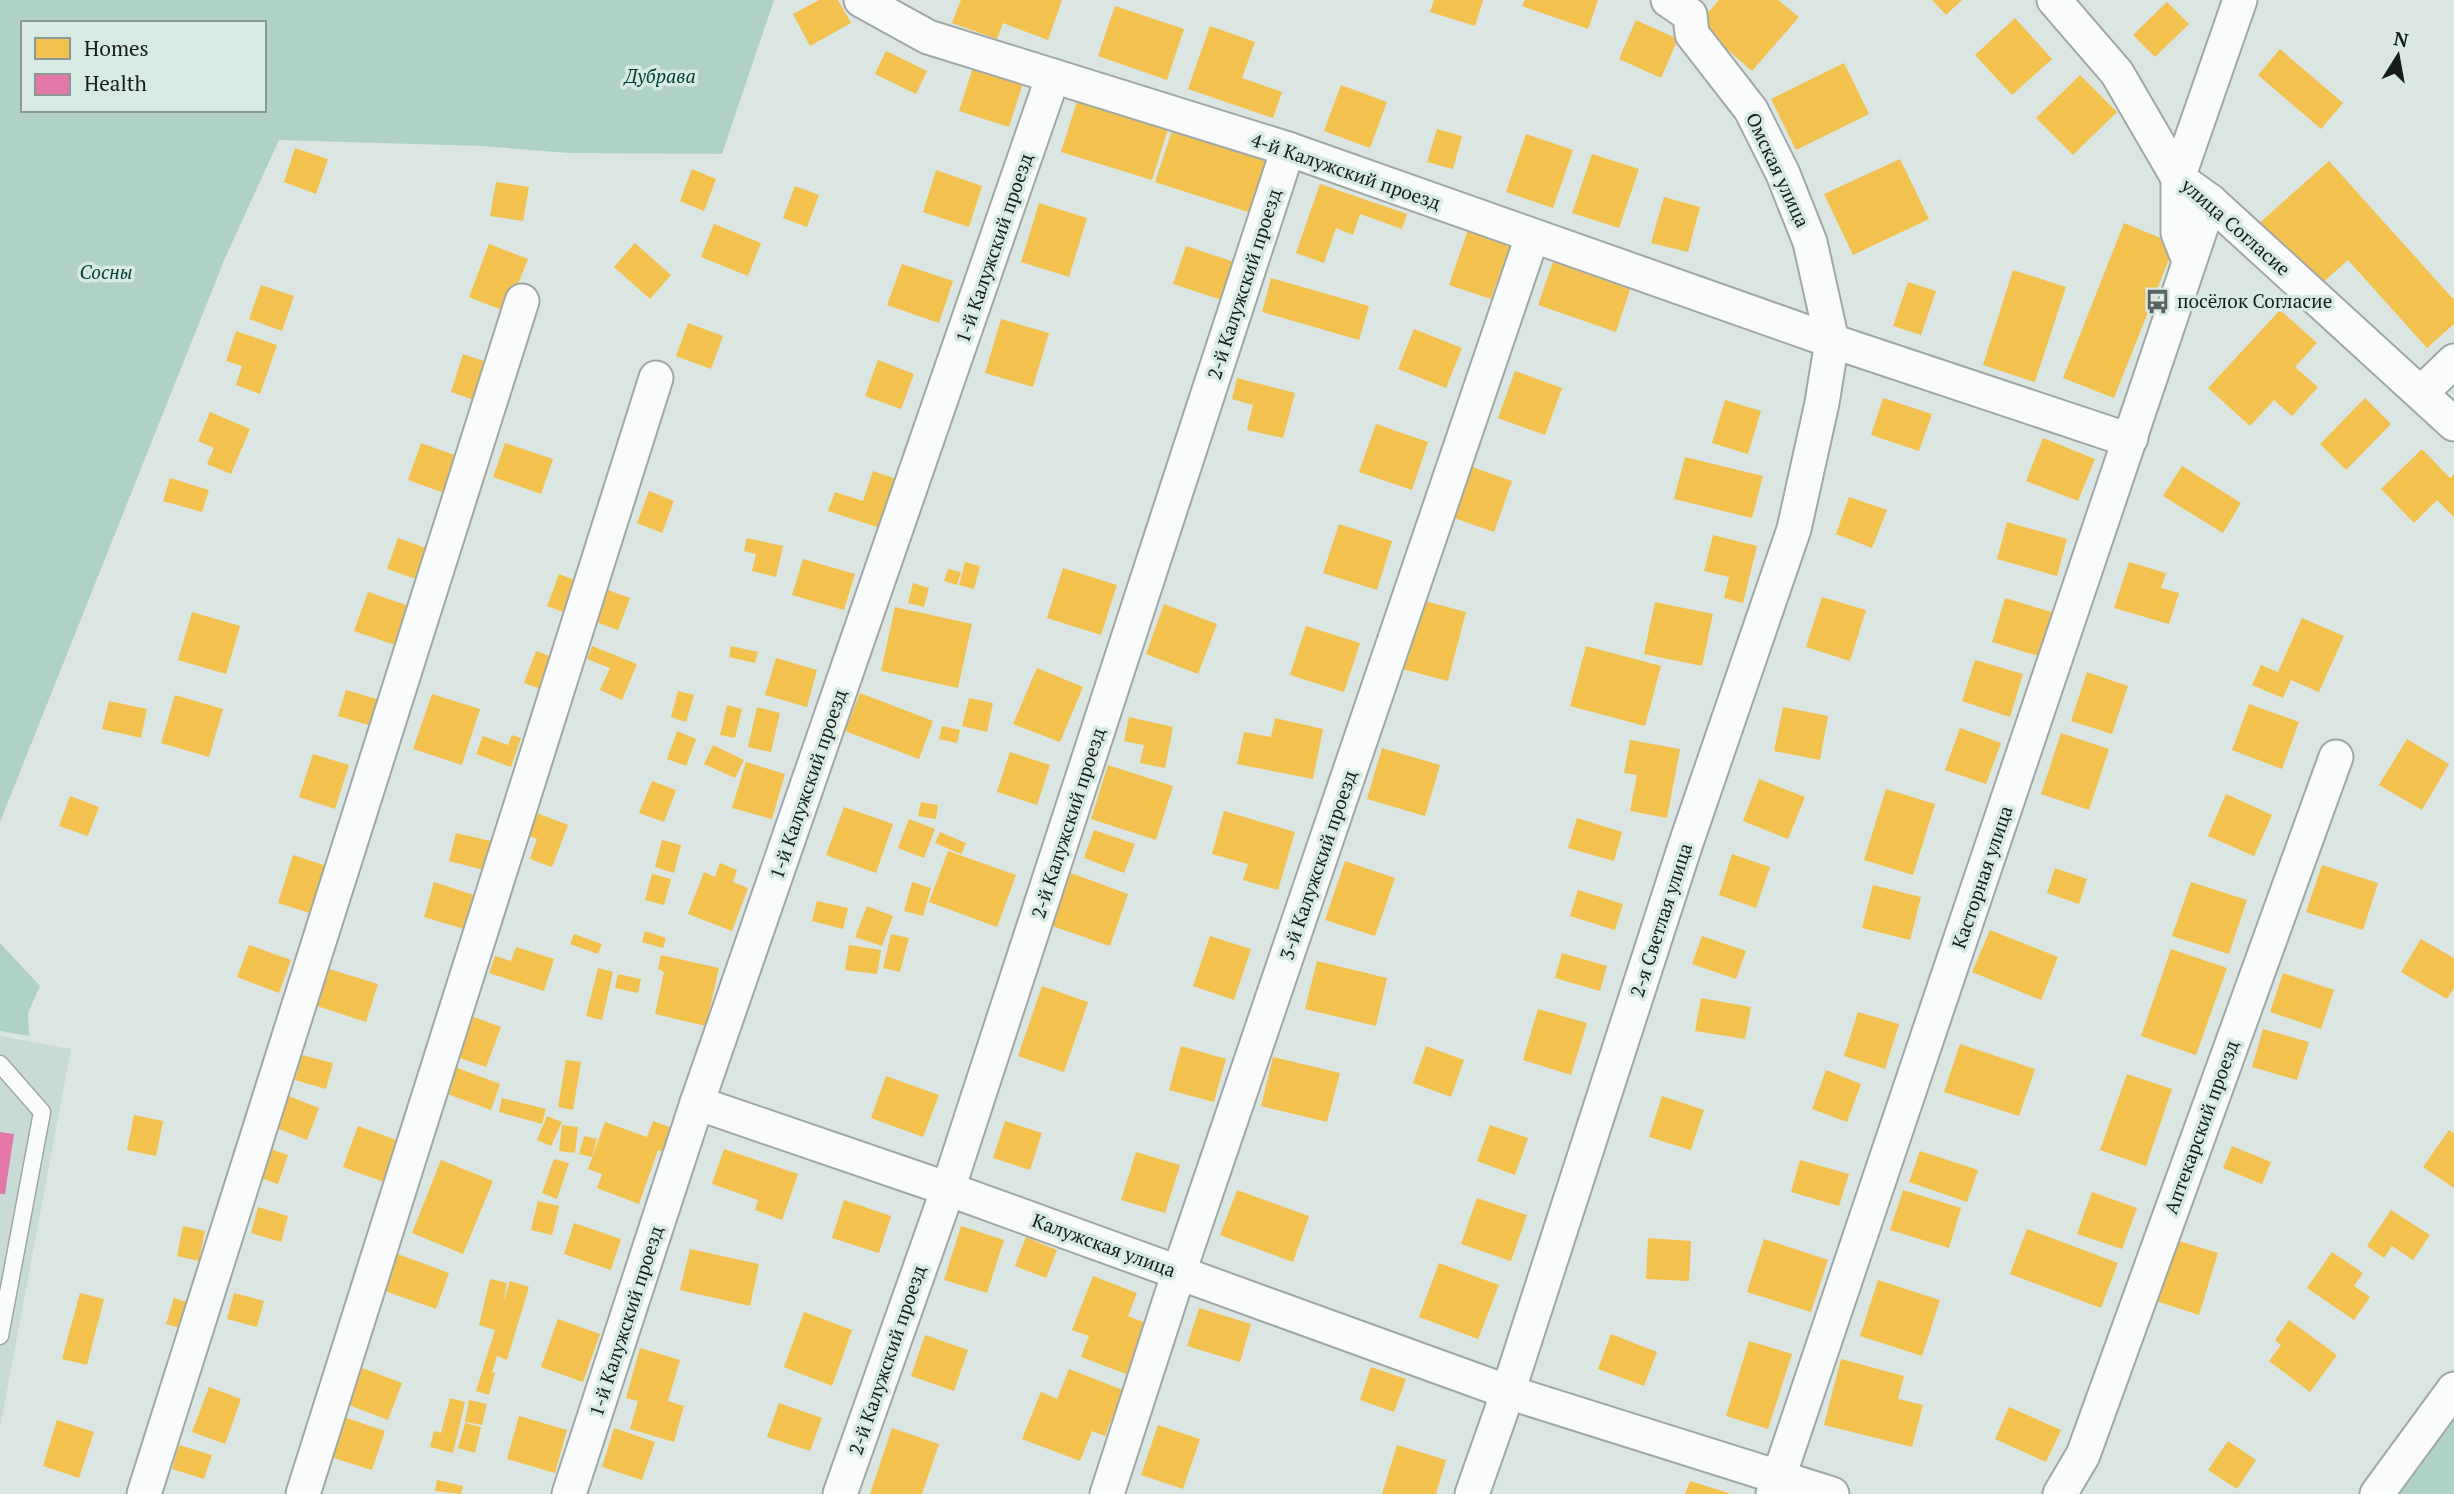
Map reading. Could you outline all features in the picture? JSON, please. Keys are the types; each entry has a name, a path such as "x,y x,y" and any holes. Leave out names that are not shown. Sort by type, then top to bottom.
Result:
{"street":[{"name":"4-й Калужский проезд","path":"861,0 928,37 1288,149 1832,341 2114,435 2131,438"},
{"name":"Омская улица","path":"1641,0 1687,5 1692,33 1751,110 1783,174 1810,243 1832,341"},
{"name":"улица Согласие","path":"2054,0 2117,73 2178,178 2210,201 2454,424"},
{"path":"2189,261 2178,233 2178,178 2240,0"},
{"name":"1-й Калужский проезд","path":"569,1494 697,1103 1053,76"},
{"name":"2-й Калужский проезд","path":"840,1494 948,1189 1288,149"},
{"name":"Касторная улица","path":"1776,1486 2210,201"},
{"name":"3-й Калужский проезд","path":"1107,1494 1179,1272 1532,237"},
{"path":"144,1494 522,301"},
{"name":"2-я Светлая улица","path":"1472,1494 1508,1392 1685,846 1794,529 1822,403 1832,341"},
{"path":"2421,393 2454,361"},
{"path":"303,1494 656,378"},
{"name":"Аптекарский проезд","path":"2060,1494 2082,1455 2336,757"},
{"name":"Калужская улица","path":"697,1103 948,1189 1776,1486 1832,1494"},
{"path":"2377,1494 2454,1389"}],"lane":[{"path":"0,1064 42,1112 0,1336"}],"shaded area":[{"path":"0,1036 71,1049 0,1428"}],"green space":[{"path":"0,0 774,0 722,154 569,153 481,146 279,140 225,258 0,822"},
{"path":"0,943 40,986 28,1013 29,1036 0,1031"},
{"path":"2454,1416 2454,1494 2397,1494"}],"building: Homes":[{"path":"819,0 838,0 851,23 810,46 793,14"},
{"path":"961,0 1062,0 1048,40 1003,23 997,39 952,23"},
{"path":"1434,0 1483,0 1475,26 1430,12"},
{"path":"1525,0 1598,0 1588,29 1522,6"},
{"path":"1719,0 1778,0 1799,17 1752,71 1698,24"},
{"path":"1932,0 1962,0 1946,15"},
{"path":"2167,2 2189,24 2155,57 2133,35"},
{"path":"1115,6 1184,29 1167,80 1098,56"},
{"path":"2015,18 2052,59 2012,95 1975,55"},
{"path":"1636,20 1678,39 1661,78 1619,59"},
{"path":"1210,26 1255,42 1242,78 1282,92 1273,118 1188,89"},
{"path":"2280,49 2343,103 2321,129 2258,75"},
{"path":"886,51 927,71 916,94 875,74"},
{"path":"1844,63 1869,114 1796,150 1771,99"},
{"path":"974,64 1024,80 1009,127 959,111"},
{"path":"2080,75 2117,112 2073,155 2036,118"},
{"path":"1341,85 1387,102 1370,148 1324,131"},
{"path":"1078,98 1169,126 1152,180 1061,152"},
{"path":"1173,128 1271,160 1254,214 1155,182"},
{"path":"1437,129 1462,136 1453,169 1427,162"},
{"path":"1526,134 1573,150 1553,208 1506,192"},
{"path":"295,148 328,159 316,194 284,182"},
{"path":"1592,154 1639,169 1619,228 1572,213"},
{"path":"1900,159 1929,219 1853,255 1824,194"},
{"path":"2329,161 2454,300 2454,324 2427,348 2348,260 2313,291 2255,227"},
{"path":"692,169 716,179 704,211 680,201"},
{"path":"936,170 982,186 969,227 923,212"},
{"path":"496,182 529,187 523,221 490,216"},
{"path":"1320,184 1407,214 1402,229 1360,214 1353,235 1336,228 1324,263 1296,253"},
{"path":"795,186 819,195 807,227 783,218"},
{"path":"1664,197 1700,207 1688,252 1651,243"},
{"path":"1039,203 1087,218 1069,277 1021,262"},
{"path":"2124,223 2175,244 2114,398 2063,378"},
{"path":"714,224 761,243 748,276 701,257"},
{"path":"1468,230 1510,245 1491,299 1449,285"},
{"path":"635,243 671,275 650,299 614,267"},
{"path":"489,244 528,259 507,312 469,297"},
{"path":"1186,246 1234,262 1222,300 1173,284"},
{"path":"1553,262 1630,289 1616,332 1538,305"},
{"path":"902,264 953,281 939,323 887,305"},
{"path":"2013,270 2066,287 2035,382 1983,365"},
{"path":"1271,278 1369,306 1359,340 1262,312"},
{"path":"1908,282 1936,291 1921,335 1893,326"},
{"path":"261,285 294,296 282,331 249,319"},
{"path":"2280,310 2317,343 2295,367 2318,387 2292,416 2274,400 2250,426 2208,388"},
{"path":"1001,319 1049,333 1033,387 985,373"},
{"path":"688,323 723,336 711,369 676,356"},
{"path":"1414,329 1462,348 1446,388 1398,369"},
{"path":"236,331 277,345 260,394 236,385 242,366 226,361"},
{"path":"463,354 493,364 480,402 451,392"},
{"path":"878,360 914,374 901,409 865,396"},
{"path":"1515,371 1562,388 1545,435 1498,418"},
{"path":"1237,378 1295,393 1283,438 1247,430 1253,405 1232,399"},
{"path":"1883,398 1932,414 1919,451 1871,435"},
{"path":"2365,398 2391,424 2346,470 2320,444"},
{"path":"1725,400 1761,411 1748,454 1712,443"},
{"path":"210,412 250,429 231,474 207,464 214,448 198,441"},
{"path":"1376,424 1428,442 1412,490 1359,472"},
{"path":"2043,438 2095,459 2078,501 2026,481"},
{"path":"421,443 463,458 450,495 408,480"},
{"path":"505,443 553,459 541,494 493,477"},
{"path":"2422,449 2450,478 2454,474 2454,517 2437,500 2414,523 2381,489"},
{"path":"1685,457 1763,476 1752,518 1674,499"},
{"path":"1461,463 1512,481 1494,532 1443,514"},
{"path":"2182,466 2241,503 2223,533 2163,496"},
{"path":"873,471 899,480 883,529 828,511 835,492 863,501"},
{"path":"170,478 209,490 202,512 163,501"},
{"path":"649,491 674,501 662,533 637,523"},
{"path":"1849,497 1887,510 1872,548 1836,534"},
{"path":"2007,522 2067,539 2057,576 1997,559"},
{"path":"1339,524 1392,541 1377,590 1323,573"},
{"path":"1713,535 1757,546 1743,603 1724,598 1729,577 1704,571"},
{"path":"398,538 426,548 416,579 387,569"},
{"path":"747,538 783,546 776,577 752,571 756,554 744,551"},
{"path":"803,559 855,574 844,610 792,595"},
{"path":"965,562 980,566 974,589 959,585"},
{"path":"2129,562 2166,573 2161,588 2179,593 2169,624 2114,608"},
{"path":"1063,568 1117,585 1101,635 1047,618"},
{"path":"948,569 961,572 957,585 944,581"},
{"path":"559,574 583,583 571,615 547,606"},
{"path":"913,583 929,588 924,607 908,603"},
{"path":"605,589 630,598 618,630 593,621"},
{"path":"368,592 415,608 401,647 354,631"},
{"path":"1822,597 1866,610 1850,661 1806,647"},
{"path":"2005,598 2058,614 2045,658 1992,642"},
{"path":"1421,600 1466,612 1448,681 1402,669"},
{"path":"1655,602 1713,614 1702,666 1644,654"},
{"path":"1164,604 1217,624 1198,674 1146,654"},
{"path":"895,607 972,624 958,688 881,671"},
{"path":"192,612 240,626 226,674 178,660"},
{"path":"2302,618 2344,636 2319,692 2291,680 2283,698 2252,685 2261,665 2278,672"},
{"path":"1306,626 1360,643 1344,692 1290,675"},
{"path":"592,646 637,664 622,700 600,690 610,668 587,659"},
{"path":"731,646 758,652 755,663 729,657"},
{"path":"1586,646 1661,666 1645,726 1570,706"},
{"path":"536,651 561,660 549,692 524,683"},
{"path":"776,658 817,670 807,707 765,695"},
{"path":"1975,660 2023,674 2010,717 1962,701"},
{"path":"1037,668 1083,687 1060,742 1013,724"},
{"path":"2087,672 2128,686 2112,734 2071,721"},
{"path":"346,690 380,700 372,726 338,716"},
{"path":"678,691 694,695 686,722 671,717"},
{"path":"860,693 933,721 919,759 845,731"},
{"path":"432,694 480,709 462,765 413,749"},
{"path":"175,695 223,709 209,757 161,743"},
{"path":"969,698 993,703 987,732 962,726"},
{"path":"109,701 147,709 141,738 102,729"},
{"path":"2249,704 2299,722 2282,769 2232,750"},
{"path":"727,705 742,709 735,738 720,735"},
{"path":"757,707 780,713 771,752 748,747"},
{"path":"1783,707 1828,716 1820,760 1774,751"},
{"path":"1129,717 1173,727 1165,768 1140,763 1144,745 1124,741"},
{"path":"1275,718 1323,729 1313,779 1237,764 1244,732 1271,737"},
{"path":"942,726 960,730 957,743 939,739"},
{"path":"1960,728 2001,743 1986,784 1945,770"},
{"path":"677,731 696,739 686,766 667,759"},
{"path":"2061,733 2109,749 2089,810 2041,794"},
{"path":"512,735 521,738 511,767 476,754 483,736 508,745"},
{"path":"2407,739 2449,764 2422,810 2379,785"},
{"path":"1630,740 1680,749 1667,818 1630,811 1637,775 1624,773"},
{"path":"713,745 744,760 735,778 704,764"},
{"path":"1382,748 1440,765 1425,816 1367,799"},
{"path":"1010,752 1050,765 1037,805 997,792"},
{"path":"313,754 349,765 335,809 299,797"},
{"path":"746,762 785,774 772,819 732,808"},
{"path":"1108,765 1173,786 1156,840 1091,819"},
{"path":"1759,779 1805,797 1788,839 1743,821"},
{"path":"652,781 676,790 664,822 639,813"},
{"path":"1886,789 1935,804 1913,875 1864,860"},
{"path":"2226,794 2272,815 2254,856 2208,836"},
{"path":"70,796 99,807 88,836 59,826"},
{"path":"921,802 938,805 936,819 918,816"},
{"path":"844,807 893,824 876,873 826,855"},
{"path":"1224,811 1295,832 1278,890 1243,880 1248,864 1212,854"},
{"path":"534,812 568,825 552,867 530,859 537,839 526,835"},
{"path":"1577,818 1622,832 1614,861 1568,848"},
{"path":"909,819 935,829 924,858 898,848"},
{"path":"1094,830 1135,844 1124,873 1084,858"},
{"path":"940,832 966,843 961,854 935,843"},
{"path":"456,833 491,841 484,870 449,861"},
{"path":"662,840 681,845 674,873 655,867"},
{"path":"948,851 1016,875 997,927 929,902"},
{"path":"1732,854 1770,867 1756,908 1719,895"},
{"path":"293,855 333,868 319,916 278,903"},
{"path":"1345,861 1395,878 1375,936 1325,920"},
{"path":"720,863 737,870 733,882 748,888 732,931 688,914 704,872 715,877"},
{"path":"2322,865 2378,883 2363,930 2306,912"},
{"path":"2055,868 2087,879 2079,904 2047,893"},
{"path":"1071,873 1128,894 1110,946 1052,926"},
{"path":"652,874 671,879 664,905 645,900"},
{"path":"434,882 474,895 464,929 424,917"},
{"path":"912,882 931,888 923,916 904,911"},
{"path":"2191,882 2247,900 2229,954 2172,936"},
{"path":"1873,885 1921,897 1910,940 1862,928"},
{"path":"1578,890 1623,904 1615,930 1570,916"},
{"path":"817,901 848,908 843,929 812,921"},
{"path":"867,906 893,916 882,946 855,937"},
{"path":"1990,930 2058,957 2041,1000 1972,972"},
{"path":"645,931 666,938 663,948 642,942"},
{"path":"574,934 602,944 598,954 570,944"},
{"path":"891,934 909,938 900,972 883,968"},
{"path":"1210,936 1251,949 1234,1000 1193,986"},
{"path":"1702,936 1746,951 1736,979 1692,964"},
{"path":"2421,939 2454,958 2454,988 2447,999 2401,972"},
{"path":"249,945 291,960 279,993 237,977"},
{"path":"849,945 881,950 877,974 845,970"},
{"path":"516,947 554,959 544,991 489,973 495,956 511,961"},
{"path":"2171,949 2227,968 2196,1055 2141,1036"},
{"path":"1562,953 1607,966 1600,991 1555,978"},
{"path":"661,955 719,968 706,1026 655,1014 664,972 658,969"},
{"path":"1317,961 1387,978 1376,1026 1305,1009"},
{"path":"598,968 613,972 602,1020 586,1016"},
{"path":"329,969 378,984 366,1022 317,1006"},
{"path":"2283,973 2334,990 2321,1029 2270,1012"},
{"path":"618,974 641,979 638,993 615,988"},
{"path":"1042,986 1088,1002 1064,1072 1018,1056"},
{"path":"1701,998 1751,1007 1745,1039 1695,1031"},
{"path":"1538,1009 1587,1023 1571,1075 1523,1060"},
{"path":"1858,1012 1899,1024 1885,1069 1844,1056"},
{"path":"466,1014 501,1027 486,1067 451,1055"},
{"path":"2263,1029 2309,1042 2297,1080 2252,1067"},
{"path":"1960,1044 2035,1069 2019,1116 1944,1092"},
{"path":"1181,1046 1226,1059 1214,1102 1169,1090"},
{"path":"1426,1046 1464,1060 1451,1097 1413,1083"},
{"path":"302,1055 333,1063 326,1089 295,1080"},
{"path":"1273,1057 1340,1073 1327,1122 1261,1106"},
{"path":"566,1060 581,1062 573,1110 558,1107"},
{"path":"455,1067 500,1084 491,1110 445,1093"},
{"path":"1826,1070 1861,1084 1847,1122 1812,1109"},
{"path":"2127,1074 2172,1089 2146,1166 2100,1150"},
{"path":"886,1076 939,1095 923,1137 871,1118"},
{"path":"286,1095 319,1108 307,1140 274,1127"},
{"path":"1662,1096 1704,1110 1691,1150 1649,1137"},
{"path":"502,1098 546,1109 542,1124 499,1112"},
{"path":"134,1115 163,1121 156,1156 127,1150"},
{"path":"547,1116 562,1122 551,1146 537,1140"},
{"path":"653,1121 683,1132 673,1156 658,1150 639,1204 597,1188 602,1174 588,1169 605,1122 647,1137"},
{"path":"1005,1121 1042,1133 1030,1170 993,1158"},
{"path":"562,1125 578,1127 575,1153 559,1151"},
{"path":"1490,1125 1528,1138 1515,1175 1477,1161"},
{"path":"358,1126 399,1141 384,1182 343,1167"},
{"path":"2449,1130 2454,1134 2454,1188 2423,1167"},
{"path":"584,1136 597,1139 592,1157 579,1154"},
{"path":"2232,1146 2271,1162 2262,1184 2223,1168"},
{"path":"265,1147 288,1155 278,1184 255,1176"},
{"path":"724,1149 798,1174 782,1220 755,1210 758,1200 712,1184"},
{"path":"1920,1151 1978,1170 1967,1202 1909,1182"},
{"path":"1136,1152 1180,1165 1165,1213 1121,1200"},
{"path":"554,1159 569,1163 557,1199 542,1193"},
{"path":"441,1160 493,1181 463,1254 412,1233"},
{"path":"1800,1160 1849,1174 1839,1206 1791,1192"},
{"path":"1237,1190 1309,1216 1293,1262 1220,1235"},
{"path":"1903,1190 1961,1208 1949,1248 1890,1230"},
{"path":"2092,1192 2137,1208 2122,1249 2077,1234"},
{"path":"1477,1198 1527,1215 1511,1261 1461,1244"},
{"path":"844,1200 891,1216 879,1253 832,1238"},
{"path":"538,1201 559,1206 552,1235 531,1230"},
{"path":"258,1207 288,1216 281,1242 251,1233"},
{"path":"2391,1210 2430,1235 2413,1260 2392,1246 2384,1258 2367,1246"},
{"path":"574,1223 621,1239 611,1270 564,1254"},
{"path":"183,1226 205,1231 199,1261 177,1256"},
{"path":"961,1226 1004,1240 987,1293 944,1280"},
{"path":"2027,1229 2118,1263 2101,1308 2010,1274"},
{"path":"1026,1237 1057,1250 1046,1278 1015,1266"},
{"path":"1648,1238 1691,1241 1689,1281 1646,1279"},
{"path":"1764,1239 1828,1260 1811,1312 1747,1292"},
{"path":"2176,1240 2218,1253 2199,1315 2156,1301"},
{"path":"690,1249 759,1264 750,1306 680,1290"},
{"path":"2332,1252 2363,1273 2354,1286 2370,1297 2354,1320 2307,1288"},
{"path":"395,1253 449,1273 436,1309 382,1290"},
{"path":"1439,1263 1499,1285 1478,1339 1419,1317"},
{"path":"1093,1276 1137,1293 1128,1316 1146,1323 1126,1374 1081,1357 1089,1336 1072,1330"},
{"path":"490,1279 507,1283 503,1303 510,1281 529,1287 507,1360 497,1356 489,1395 476,1391 495,1330 479,1325"},
{"path":"1878,1280 1940,1300 1922,1356 1860,1336"},
{"path":"80,1293 104,1299 87,1365 62,1359"},
{"path":"234,1293 264,1301 257,1327 227,1319"},
{"path":"174,1298 198,1306 190,1331 166,1324"},
{"path":"1199,1308 1251,1324 1240,1362 1187,1346"},
{"path":"804,1312 852,1330 832,1386 784,1367"},
{"path":"558,1319 600,1334 583,1382 541,1367"},
{"path":"2289,1320 2337,1355 2310,1392 2269,1361 2281,1345 2275,1340"},
{"path":"1611,1334 1657,1352 1644,1386 1598,1369"},
{"path":"925,1335 968,1350 954,1391 911,1376"},
{"path":"1749,1341 1792,1354 1768,1429 1726,1416"},
{"path":"640,1348 680,1360 668,1401 684,1406 674,1442 630,1429 638,1401 626,1398"},
{"path":"1841,1359 1904,1376 1898,1399 1923,1405 1912,1447 1824,1425"},
{"path":"354,1365 402,1383 388,1420 341,1402"},
{"path":"1371,1367 1406,1379 1394,1412 1360,1400"},
{"path":"1069,1369 1123,1390 1105,1436 1092,1431 1080,1461 1022,1439 1041,1392 1057,1399"},
{"path":"209,1387 241,1399 225,1444 192,1432"},
{"path":"450,1398 465,1402 453,1453 430,1447 434,1431 441,1433"},
{"path":"469,1400 487,1404 482,1425 465,1422"},
{"path":"779,1403 822,1418 810,1451 767,1437"},
{"path":"2009,1407 2061,1430 2046,1462 1995,1439"},
{"path":"338,1415 385,1431 372,1470 324,1455"},
{"path":"519,1416 567,1430 555,1473 507,1459"},
{"path":"57,1420 94,1432 79,1478 43,1466"},
{"path":"465,1423 481,1427 475,1453 458,1448"},
{"path":"1158,1425 1200,1439 1183,1489 1141,1475"},
{"path":"614,1428 655,1442 642,1480 602,1467"},
{"path":"892,1428 939,1444 922,1494 870,1494"},
{"path":"2228,1441 2256,1460 2237,1489 2208,1470"},
{"path":"179,1445 212,1455 204,1479 172,1469"},
{"path":"1397,1445 1446,1460 1436,1494 1382,1494"},
{"path":"437,1480 463,1486 461,1494 435,1491"},
{"path":"1690,1481 1729,1493 1729,1494 1685,1494"}],"building: Health":[{"path":"0,1132 14,1134 5,1194 0,1194"}],"place":[{"name":"посёлок Согласие","path":"2157,301"}],"park label":[{"name":"Дубрава","path":"660,76"},
{"name":"Сосны","path":"106,272"}]}
